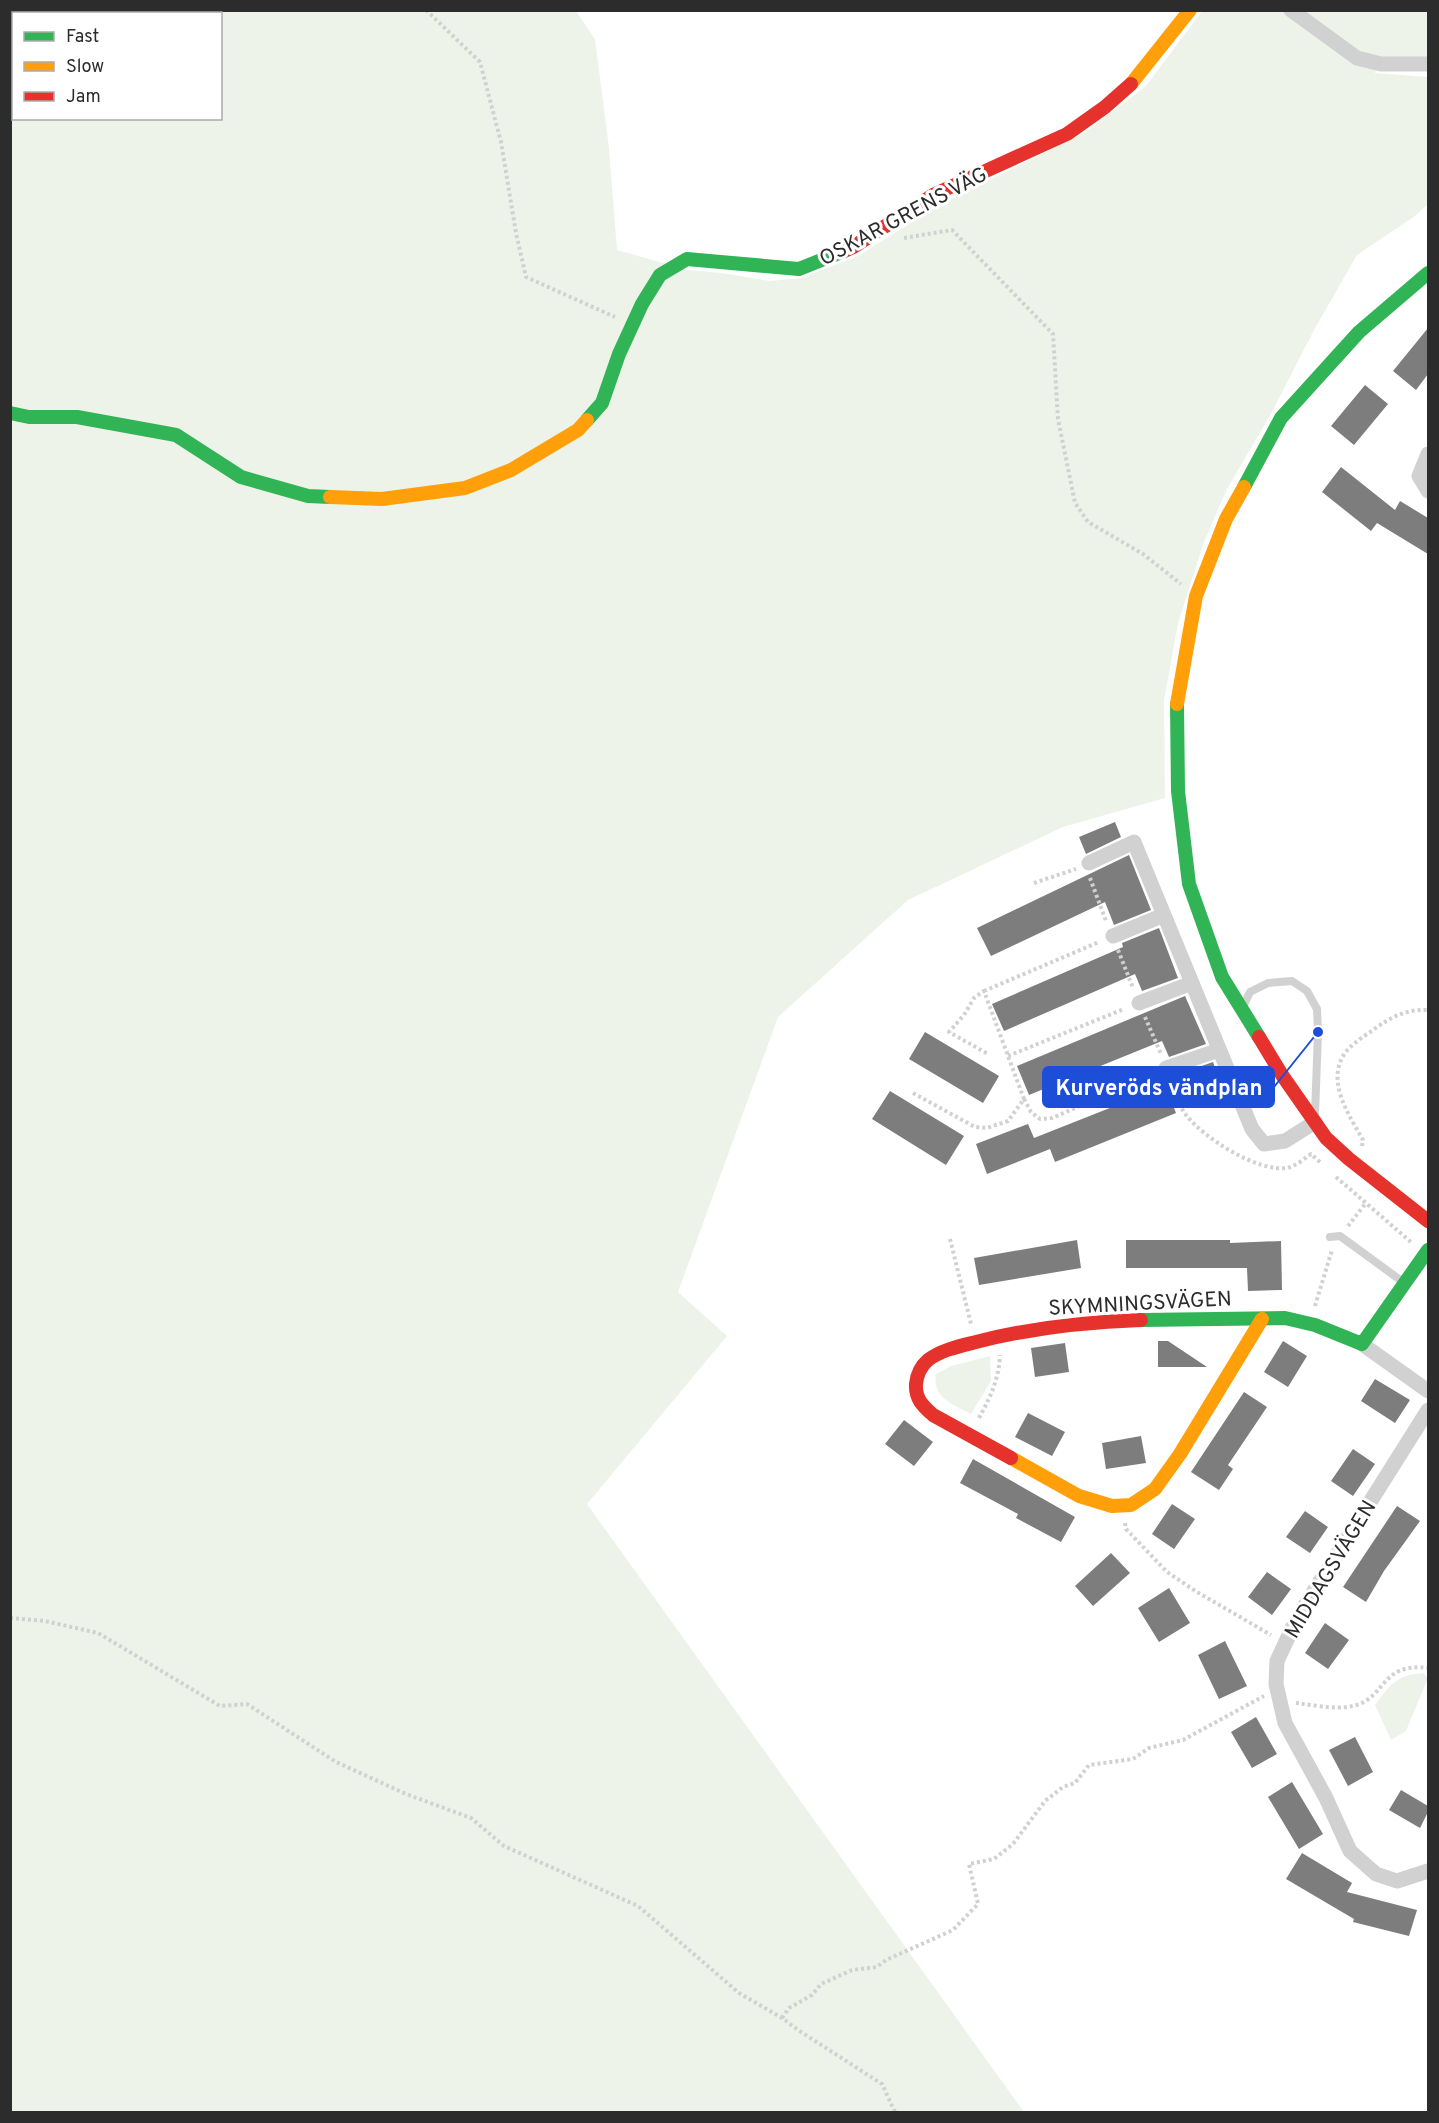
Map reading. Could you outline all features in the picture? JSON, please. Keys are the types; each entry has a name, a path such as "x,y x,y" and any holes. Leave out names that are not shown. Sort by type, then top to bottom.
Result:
{"street":[{"name":"OSKAR GRENS VÄG","path":"10,413 29,417 77,417 176,435 242,477 308,496 382,499 465,488 511,470 578,430 602,404 619,354 642,304 660,276 687,259 799,269 853,247 935,194 1067,134 1106,106 1133,82 1190,10"},
{"path":"1291,10 1357,58 1381,64 1428,64"},
{"path":"1425,280 1359,332 1281,418 1226,519 1196,596 1177,702 1178,791 1189,884 1222,977 1282,1075 1326,1138 1428,1221"},
{"path":"1428,454 1419,476 1428,491"},
{"path":"1089,863 1134,842 1252,1129 1264,1144 1285,1142 1315,1122"},
{"path":"1113,936 1164,915"},
{"path":"1139,1003 1192,983"},
{"path":"1166,1068 1219,1050"},
{"path":"1428,1250 1362,1344 1428,1391"},
{"name":"SKYMNINGSVÄGEN","path":"1262,1318 1180,1454 1155,1489 1131,1505 1112,1506 1080,1496 933,1415 920,1402 916,1387 918,1371 926,1361 945,1351 998,1336 1061,1325 1120,1321 1262,1318 1286,1318 1330,1329 1362,1344"},
{"name":"MIDDAGSVÄGEN","path":"1428,1410 1297,1618 1277,1660 1279,1696 1285,1723 1326,1798 1350,1851 1376,1874 1397,1881 1428,1871"}],"lane":[{"path":"1242,1010 1250,992 1268,983 1292,981 1307,991 1317,1009 1315,1122"},
{"path":"1330,1237 1340,1236 1404,1283"}],"path":[{"path":"426,10 480,62 501,142 516,233 526,277 572,300 633,325"},
{"path":"897,239 952,230 1053,334 1058,418 1075,503 1088,522 1143,554 1196,596"},
{"path":"988,1054 949,1032 964,1016 974,998 1113,936"},
{"path":"984,992 1024,1099 1031,1112 1040,1119 1052,1118 1166,1068"},
{"path":"1008,1056 1139,1003"},
{"path":"1349,1159 1362,1146 1363,1140 1345,1109 1340,1092 1338,1073 1342,1058 1352,1047 1396,1015 1413,1009 1428,1010"},
{"path":"913,1093 975,1127 987,1128 1008,1120 1024,1099"},
{"path":"1310,1324 1333,1248 1366,1203"},
{"path":"950,1239 976,1342"},
{"path":"969,1435 992,1394 999,1370 998,1336"},
{"path":"1121,1505 1126,1529 1167,1572 1285,1643"},
{"path":"10,1618 45,1621 98,1633 220,1706 247,1704 336,1762 406,1794 471,1818 504,1846 638,1906 739,1993 782,2018 882,2084 895,2112"},
{"path":"782,2018 789,2008 812,1995 821,1984 852,1970 877,1967 886,1960 953,1930 978,1904 969,1864 994,1859 1013,1844 1046,1801 1063,1787 1075,1783 1089,1765 1133,1759 1149,1748 1183,1740 1279,1696 1341,1708 1354,1706 1369,1699 1396,1671 1411,1667 1428,1668"}],"shaded area":[{"path":"11,11 576,11 595,39 609,148 617,250 688,270 770,281 801,278 858,256 939,205 1084,133 1146,86 1202,11 1428,11 1428,58 1382,57 1375,73 1428,77 1428,204 1415,216 1357,255 1314,330 1272,412 1227,489 1204,542 1178,623 1164,701 1165,798 1063,827 908,900 778,1017 678,1292 727,1336 587,1504 1024,2112 11,2112"},
{"path":"990,1356 991,1381 971,1414 941,1395 937,1389 936,1374 951,1366"},
{"path":"1423,1673 1428,1678 1406,1731 1391,1740 1375,1705 1394,1682 1406,1676"}],"building":[{"path":"1428,328 1428,374 1416,390 1393,371"},
{"path":"1365,385 1388,404 1354,445 1331,426"},
{"path":"1341,467 1395,510 1400,501 1428,518 1428,554 1377,523 1371,531 1322,492"},
{"path":"1115,822 1121,837 1086,854 1079,837"},
{"path":"1129,855 1151,910 1114,925 1105,902 991,956 977,928"},
{"path":"1159,928 1178,978 1142,991 1135,974 1004,1031 992,1004 1123,947 1122,943"},
{"path":"1185,996 1206,1044 1169,1057 1162,1041 1029,1095 1017,1066"},
{"path":"925,1032 999,1076 983,1103 909,1059"},
{"path":"1213,1062 1220,1081 1171,1100 1176,1113 1055,1162 1050,1149 987,1174 976,1144 1028,1124 1034,1138 1178,1081 1176,1075"},
{"path":"890,1091 964,1136 946,1165 872,1119"},
{"path":"1077,1240 1081,1268 979,1285 974,1258"},
{"path":"1126,1240 1230,1240 1230,1243 1281,1241 1282,1290 1248,1291 1247,1268 1126,1268"},
{"path":"1158,1341 1168,1341 1207,1367 1158,1367"},
{"path":"1283,1341 1307,1356 1288,1387 1264,1372"},
{"path":"1065,1343 1069,1372 1035,1377 1031,1348"},
{"path":"1375,1379 1410,1400 1395,1423 1361,1401"},
{"path":"1244,1392 1267,1407 1228,1465 1233,1469 1219,1490 1191,1472"},
{"path":"1028,1413 1065,1432 1052,1456 1015,1437"},
{"path":"904,1420 933,1442 914,1466 885,1444"},
{"path":"1141,1436 1146,1463 1106,1469 1102,1443"},
{"path":"1353,1449 1375,1464 1353,1496 1331,1481"},
{"path":"973,1459 1075,1517 1061,1542 1016,1518 1018,1514 960,1483"},
{"path":"1172,1504 1195,1519 1174,1549 1152,1534"},
{"path":"1397,1506 1420,1521 1384,1571 1366,1602 1343,1587"},
{"path":"1305,1511 1328,1527 1310,1553 1286,1537"},
{"path":"1111,1553 1130,1573 1093,1606 1075,1586"},
{"path":"1267,1572 1291,1589 1272,1615 1248,1597"},
{"path":"1169,1588 1190,1623 1159,1642 1138,1608"},
{"path":"1325,1623 1349,1640 1328,1669 1305,1653"},
{"path":"1225,1641 1247,1686 1219,1699 1198,1655"},
{"path":"1256,1717 1277,1754 1252,1768 1231,1732"},
{"path":"1355,1737 1373,1772 1348,1786 1329,1750"},
{"path":"1292,1782 1323,1834 1299,1849 1268,1797"},
{"path":"1401,1790 1428,1806 1428,1812 1420,1828 1389,1810"},
{"path":"1302,1853 1352,1883 1347,1892 1417,1910 1409,1936 1353,1922 1354,1919 1286,1879"}],"traffic: fast":[{"path":"587,420 602,403 619,354 642,304 660,275 687,259 799,269 844,251"},
{"path":"1244,487 1281,418 1359,332 1428,273"},
{"path":"10,413 29,417 77,417 176,435 241,477 308,496 330,497"},
{"path":"1177,704 1178,791 1189,884 1222,977 1259,1037"},
{"path":"1141,1320 1285,1318 1315,1325 1362,1344 1428,1250"}],"traffic: slow":[{"path":"1131,84 1190,10"},
{"path":"330,497 382,499 465,488 511,470 578,430 587,420"},
{"path":"1177,704 1196,596 1226,519 1244,487"},
{"path":"1011,1458 1079,1496 1112,1506 1131,1505 1155,1489 1180,1454 1262,1319"}],"traffic: jam":[{"path":"844,251 935,194 1067,134 1105,107 1131,84"},
{"path":"1259,1037 1282,1075 1326,1138 1428,1221"},
{"path":"1011,1458 933,1415 923,1405 918,1398 916,1384 918,1374 926,1362 951,1349 996,1337 1078,1324 1141,1320"}],"place":[{"name":"Kurveröds vändplan","path":"1318,1032"}]}
